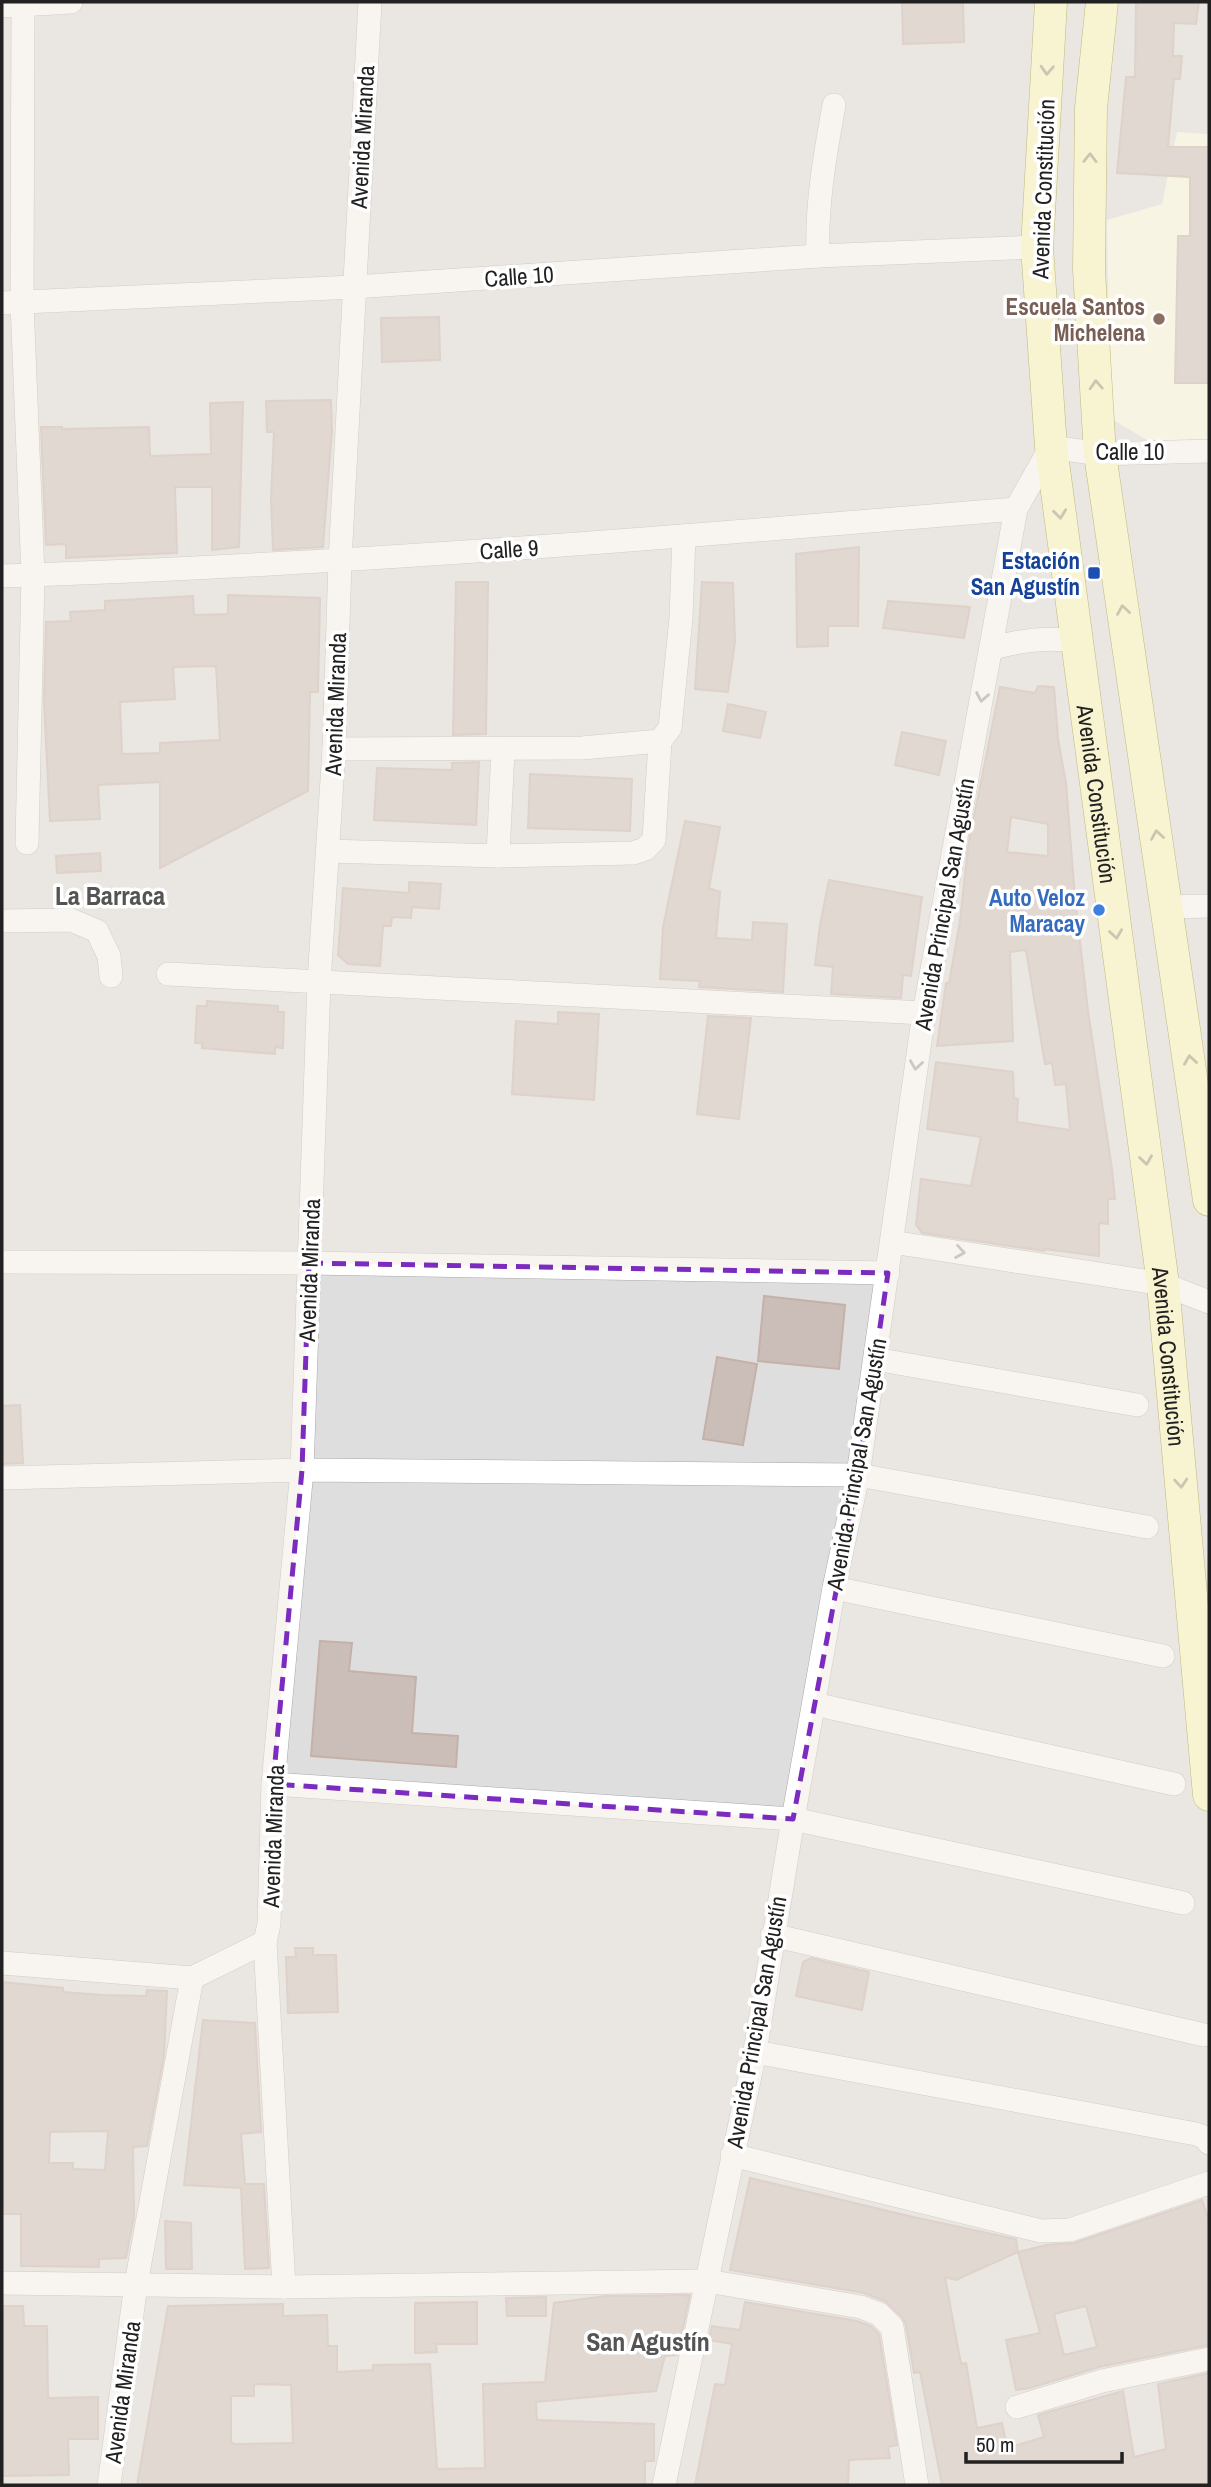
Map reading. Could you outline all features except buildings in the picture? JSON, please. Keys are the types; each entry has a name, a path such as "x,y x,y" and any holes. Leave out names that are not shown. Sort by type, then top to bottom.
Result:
{"street":[{"path":"27,843 33,575 12,303 16,4 71,2"},
{"name":"Avenida Miranda","path":"284,2287 265,1942 269,1924 273,1784 302,1470 319,982 334,749 340,561 370,2"},
{"name":"Avenida Constitución","path":"1051,2 1037,247 1051,447 1163,1283 1209,1795"},
{"name":"Avenida Constitución","path":"1102,2 1091,108 1089,270 1100,454 1168,907 1203,1107 1209,1200"},
{"path":"818,256 817,234 823,171 834,105"},
{"name":"Calle 10","path":"12,303 354,287 818,256 1037,247"},
{"name":"Calle 10","path":"1051,447 1100,454 1209,451"},
{"name":"Avenida Principal San Agustín","path":"664,2485 755,2052 772,1935 834,1588 858,1475 923,1013 1016,509 1051,447"},
{"name":"Calle 9","path":"2,576 340,561 1016,509"},
{"path":"334,749 582,748 660,741 668,733 670,723 681,618 684,536"},
{"path":"991,649 1055,638 1077,641"},
{"path":"328,851 498,856 633,853 645,849 654,840 660,741"},
{"path":"498,856 503,749"},
{"path":"1168,907 1209,906"},
{"path":"2,921 71,920 97,931 109,956 111,976"},
{"path":"168,974 923,1013"},
{"path":"892,1242 1163,1283 1209,1302"},
{"path":"2,1262 309,1263 888,1273"},
{"path":"875,1359 1137,1405"},
{"path":"2,1478 302,1470 858,1475 1147,1527"},
{"path":"834,1588 1163,1656"},
{"path":"814,1704 1174,1784"},
{"path":"273,1784 793,1819 1183,1903"},
{"path":"772,1935 1204,2035"},
{"path":"2,1963 192,1978 265,1942"},
{"name":"Avenida Miranda","path":"109,2485 136,2284 192,1978"},
{"path":"755,2052 1196,2134 1209,2143"},
{"path":"732,2155 1041,2231 1070,2230 1209,2183"},
{"path":"2,2283 284,2287 707,2281 860,2307 879,2314 892,2326 917,2485"},
{"path":"1017,2407 1102,2381 1209,2359"}],"highlighted area":[{"path":"309,1263 888,1273 858,1475 793,1819 273,1784 302,1470"}],"shaded area":[{"path":"2,2 1209,2 1209,2485 2,2485"},
{"name":"Escuela Santos Michelena","path":"1177,132 1209,134 1209,440 1147,440 1110,418 1107,220 1162,204"}],"place":[{"name":"Escuela Santos Michelena","path":"1159,319"},
{"name":"Estación San Agustín","path":"1094,573"},
{"name":"Auto Veloz Maracay","path":"1099,910"}],"district":[{"name":"La Barraca","path":"110,895"},
{"name":"San Agustín","path":"648,2341"}]}
